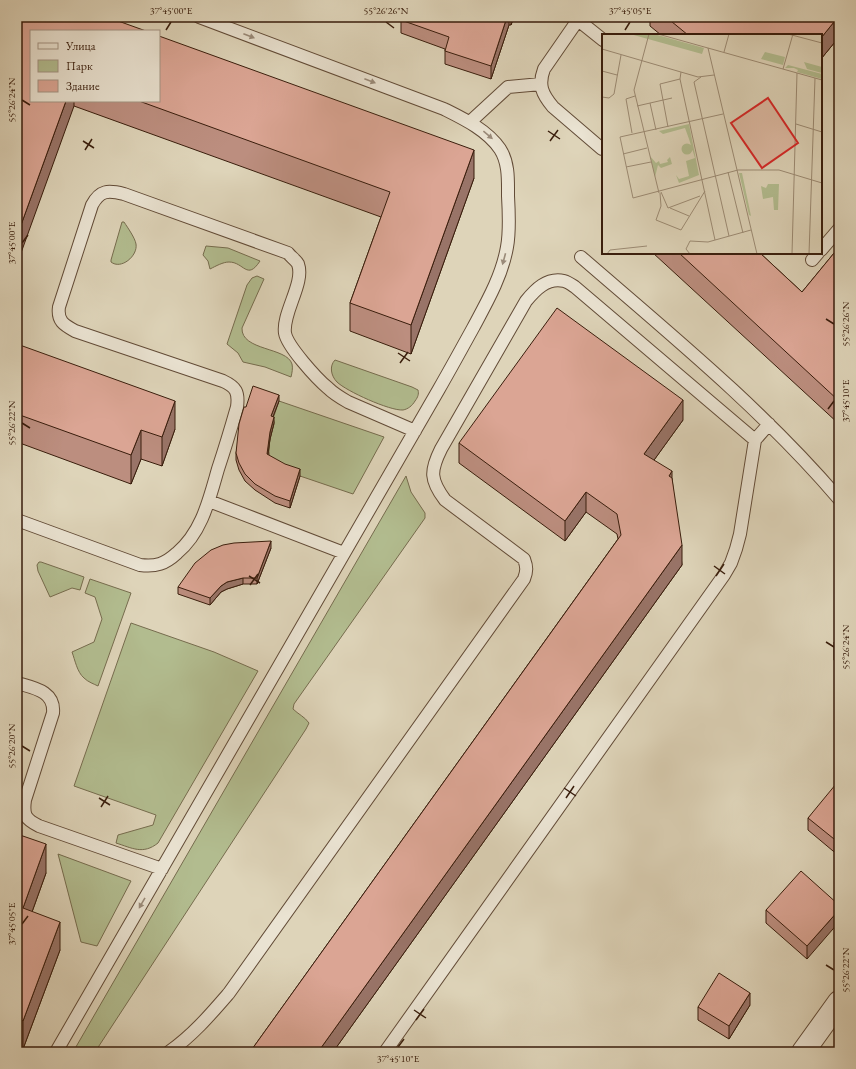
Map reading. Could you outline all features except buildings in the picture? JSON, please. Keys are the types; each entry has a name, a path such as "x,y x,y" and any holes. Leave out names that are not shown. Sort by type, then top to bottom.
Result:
{"street":[{"path":"803,1052 839,1002"}],"lane":[{"path":"56,1052 416,431 489,299 508,246 508,176 506,162 501,150 482,130 444,109 199,17"},
{"path":"602,39 579,19 546,65 541,76 542,92 547,100 562,116 602,149"},
{"path":"470,122 508,87 541,84"},
{"path":"17,520 140,564 151,566 161,564 171,559 190,541 196,532 209,501 237,407 238,400 234,388 223,380 75,331 63,324 59,318 59,307 92,205 96,198 108,191 124,194 288,253 298,265 299,272 286,322 285,333 296,353 327,388 337,396 416,431"},
{"path":"822,249 839,229"},
{"path":"581,257 704,363 769,424 839,499"},
{"path":"169,1052 198,1028 229,993 524,579 527,566 524,559 445,500 437,490 433,480 433,470 441,449 526,301 532,294 540,286 547,282 556,280 565,281 575,287 755,440"},
{"path":"385,1052 724,575 731,563 740,534 755,440 769,424"},
{"path":"209,501 344,553"},
{"path":"17,683 40,690 51,699 54,706 25,800 24,808 27,819 39,826 162,869"}],"green space":[{"path":"122,222 124,222 133,236 136,249 132,257 124,263 115,264 111,262 111,260"},
{"path":"206,246 228,248 260,261 252,270 245,269 229,262 222,263 210,269 208,261 203,255"},
{"path":"257,276 264,279 242,328 244,335 249,341 256,345 282,354 288,359 292,364 291,377 265,367 243,362 238,353 227,344 247,285 252,278"},
{"path":"335,360 412,387 418,390 418,397 411,406 403,410 388,407 368,400 342,386 335,380 331,368"},
{"path":"279,401 384,437 353,494 300,476 271,461 269,447 274,424 272,422"},
{"path":"406,476 411,492 425,513 425,518 294,704 293,709 309,723 306,729 95,1052 73,1052"},
{"path":"39,562 84,577 80,590 72,588 50,597 38,571 37,565"},
{"path":"90,579 131,593 98,686 87,681 82,675 78,669 72,652 94,642 102,619 95,597 85,593"},
{"path":"131,623 214,652 258,671 158,843 153,847 142,850 116,843 118,835 153,825 156,815 74,786"},
{"path":"58,854 131,881 97,946 81,942"}]}
